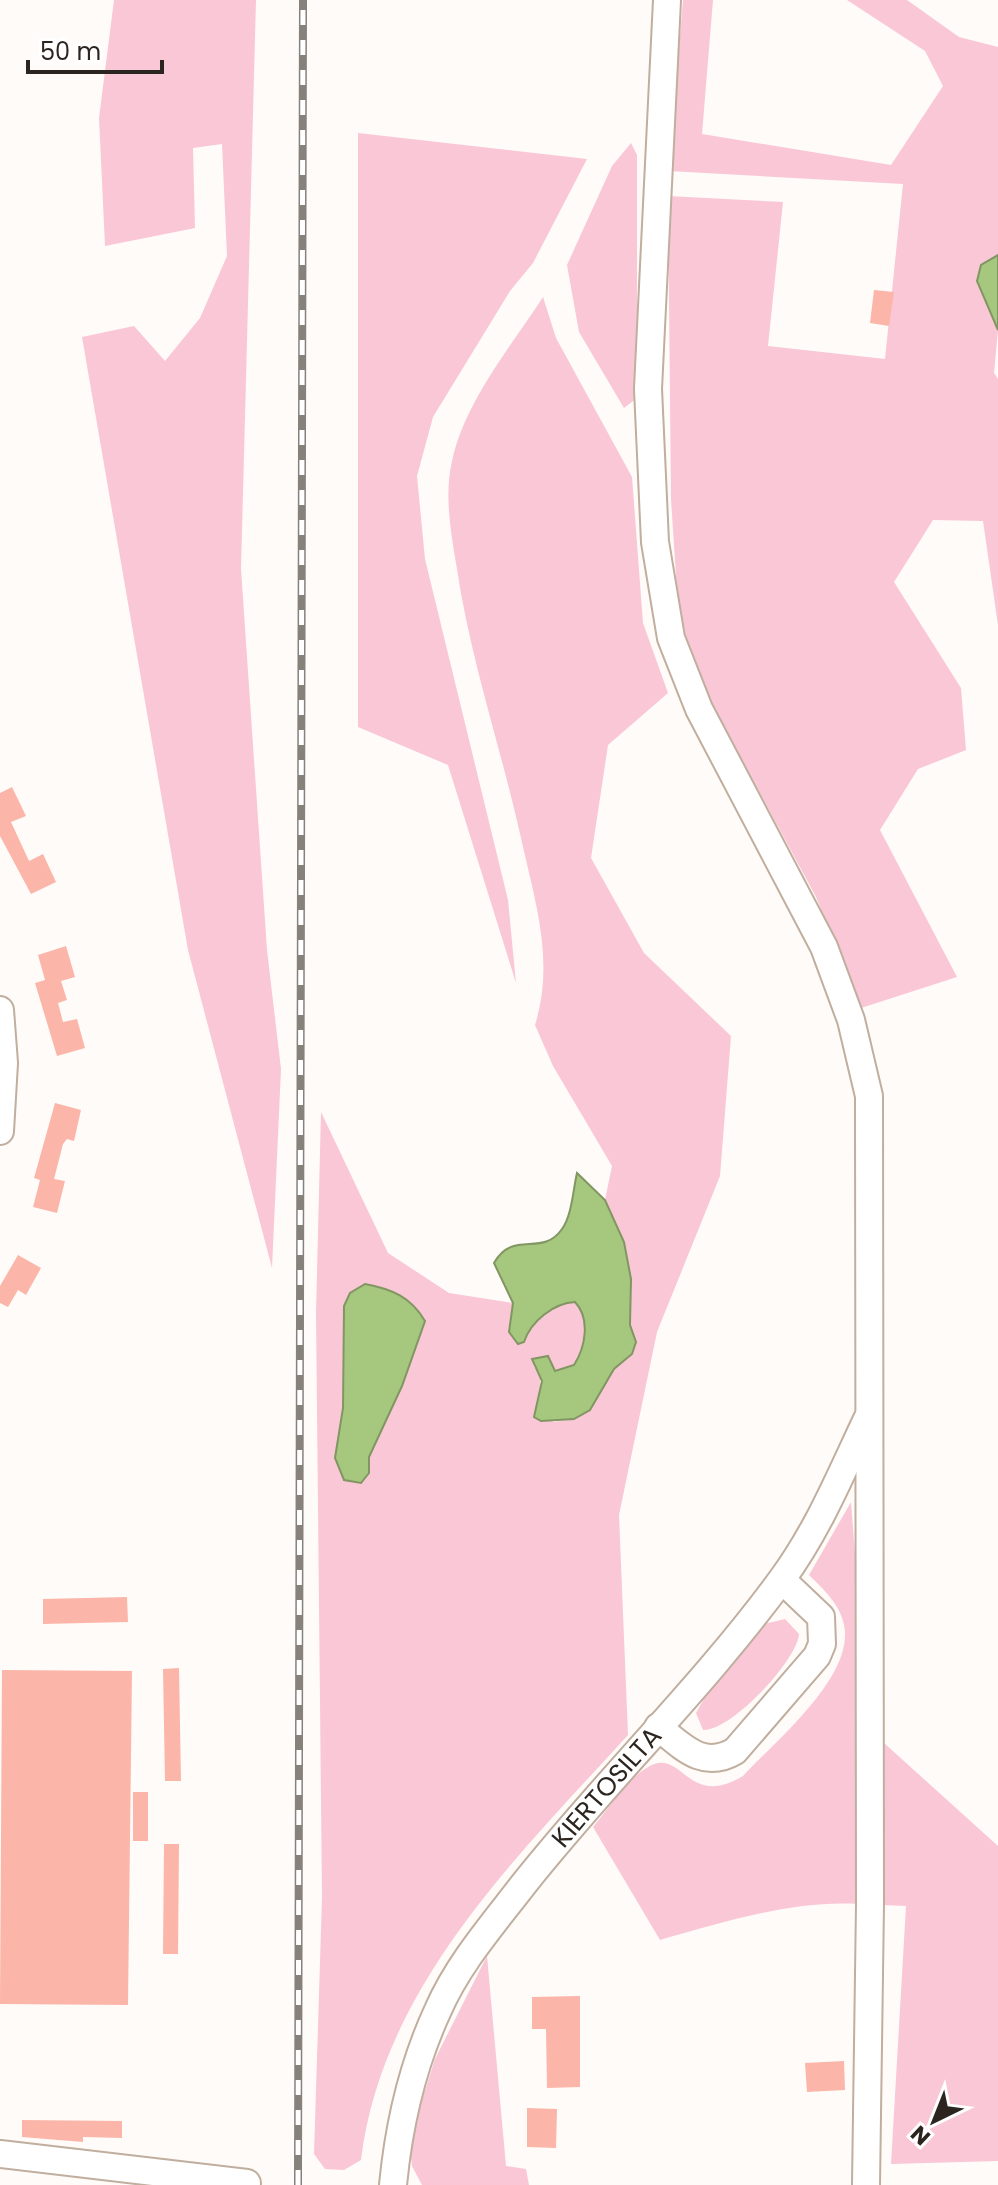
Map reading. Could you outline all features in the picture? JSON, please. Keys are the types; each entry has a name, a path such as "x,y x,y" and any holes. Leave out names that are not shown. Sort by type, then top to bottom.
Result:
{"street":[{"path":"667,0 648,389 655,542 671,638 699,709 824,947 851,1020 869,1096 871,1410 866,2185"},
{"path":"0,1010 4,1063 0,1131"},
{"name":"KIERTOSILTA","path":"393,2185 408,2092 439,2006 487,1930 556,1843 782,1580 810,1539 871,1410"},
{"path":"658,1727 695,1757 725,1757 735,1751 817,1656 824,1631 821,1617 782,1580"},
{"path":"0,2154 247,2183"}],"shaded area":[{"path":"114,0 256,0 241,569 267,950 281,1069 272,1268 188,950 82,337 134,326 165,361 200,318 227,256 222,144 193,148 195,228 105,246 99,118"},
{"path":"683,0 713,0 702,134 891,165 943,86 925,51 847,0 907,0 959,37 998,47 998,255 981,265 986,304 998,330 994,373 998,379 998,625 983,521 933,520 894,582 961,688 966,750 918,769 880,830 957,977 861,1008 816,897 715,710 688,649 677,591 671,499 668,196 783,202 768,346 885,359 903,184 669,171"},
{"path":"358,133 587,159 533,263 510,291 433,417 417,476 425,559 508,900 516,983 448,765 358,727"},
{"path":"631,143 637,155 637,398 624,408 579,332 567,265 612,166"},
{"path":"998,255 998,330 977,281 981,265"},
{"path":"543,297 556,338 632,477 643,623 668,693 608,745 591,858 644,953 731,1036 720,1176 657,1332 619,1515 628,1735 542,1829 460,1929 425,1982 396,2038 374,2097 361,2160 344,2170 325,2169 314,2154 322,1897 316,1313 321,1112 388,1253 449,1293 513,1303 509,1332 525,1342 532,1327 544,1314 575,1302 585,1329 579,1359 573,1366 561,1371 533,1366 540,1373 540,1390 553,1422 574,1419 590,1410 614,1369 632,1354 636,1342 630,1325 631,1279 624,1242 605,1200 612,1166 553,1066 535,1025 543,980 538,914 470,639 449,515 452,461 467,417 490,376","holes":["425,1321 369,1457 369,1473 335,1459 343,1408 345,1325"]},
{"path":"577,1173 605,1200 624,1242 631,1279 630,1325 636,1342 632,1354 614,1369 590,1410 574,1419 541,1421 534,1417 542,1381 532,1359 548,1356 555,1371 574,1365 585,1334 583,1317 575,1302 559,1306 538,1320 524,1342 518,1344 509,1332 513,1303 494,1263 510,1247 546,1242 562,1229 570,1210"},
{"path":"365,1284 400,1295 414,1306 425,1321 402,1386 369,1457 369,1473 361,1483 344,1480 335,1458 343,1408 344,1306 350,1293"},
{"path":"851,1502 858,1593 859,1904 784,1909 660,1940 593,1827 619,1794 648,1767 670,1764 697,1783 709,1786 724,1785 743,1776 810,1706 837,1665 844,1645 844,1625 830,1597 809,1575"},
{"path":"785,1619 799,1634 787,1661 745,1708 715,1728 703,1730 696,1713 709,1690 764,1624"},
{"path":"884,1743 998,1846 998,2161 891,2164 906,1906 882,1905"},
{"path":"487,1956 506,2166 526,2169 529,2185 422,2185 412,2166 409,2141 435,2059"}],"building":[{"path":"874,290 894,292 889,326 870,323"},
{"path":"12,787 26,816 11,822 29,861 43,854 56,882 31,894 0,836 0,793"},
{"path":"66,946 75,977 61,981 67,1000 58,1003 63,1022 77,1019 85,1048 57,1056 35,983 45,980 38,955"},
{"path":"55,1103 81,1110 74,1141 67,1139 63,1144 54,1179 65,1181 57,1213 33,1207 40,1180 34,1178"},
{"path":"18,1255 41,1268 26,1295 18,1290 8,1307 0,1303 0,1286"},
{"path":"127,1597 128,1622 43,1624 43,1599"},
{"path":"179,1668 181,1781 165,1781 163,1669"},
{"path":"2,1670 132,1671 128,2005 0,2004"},
{"path":"133,1792 148,1792 148,1841 133,1841"},
{"path":"164,1844 179,1844 178,1954 163,1954"},
{"path":"580,1996 580,2087 547,2088 546,2029 532,2029 532,1997"},
{"path":"844,2061 845,2090 807,2092 805,2063"},
{"path":"527,2108 557,2109 556,2148 527,2147"},
{"path":"22,2120 122,2121 122,2138 83,2137 83,2142 22,2137"}],"railway":[{"path":"298,2185 303,0"}]}
